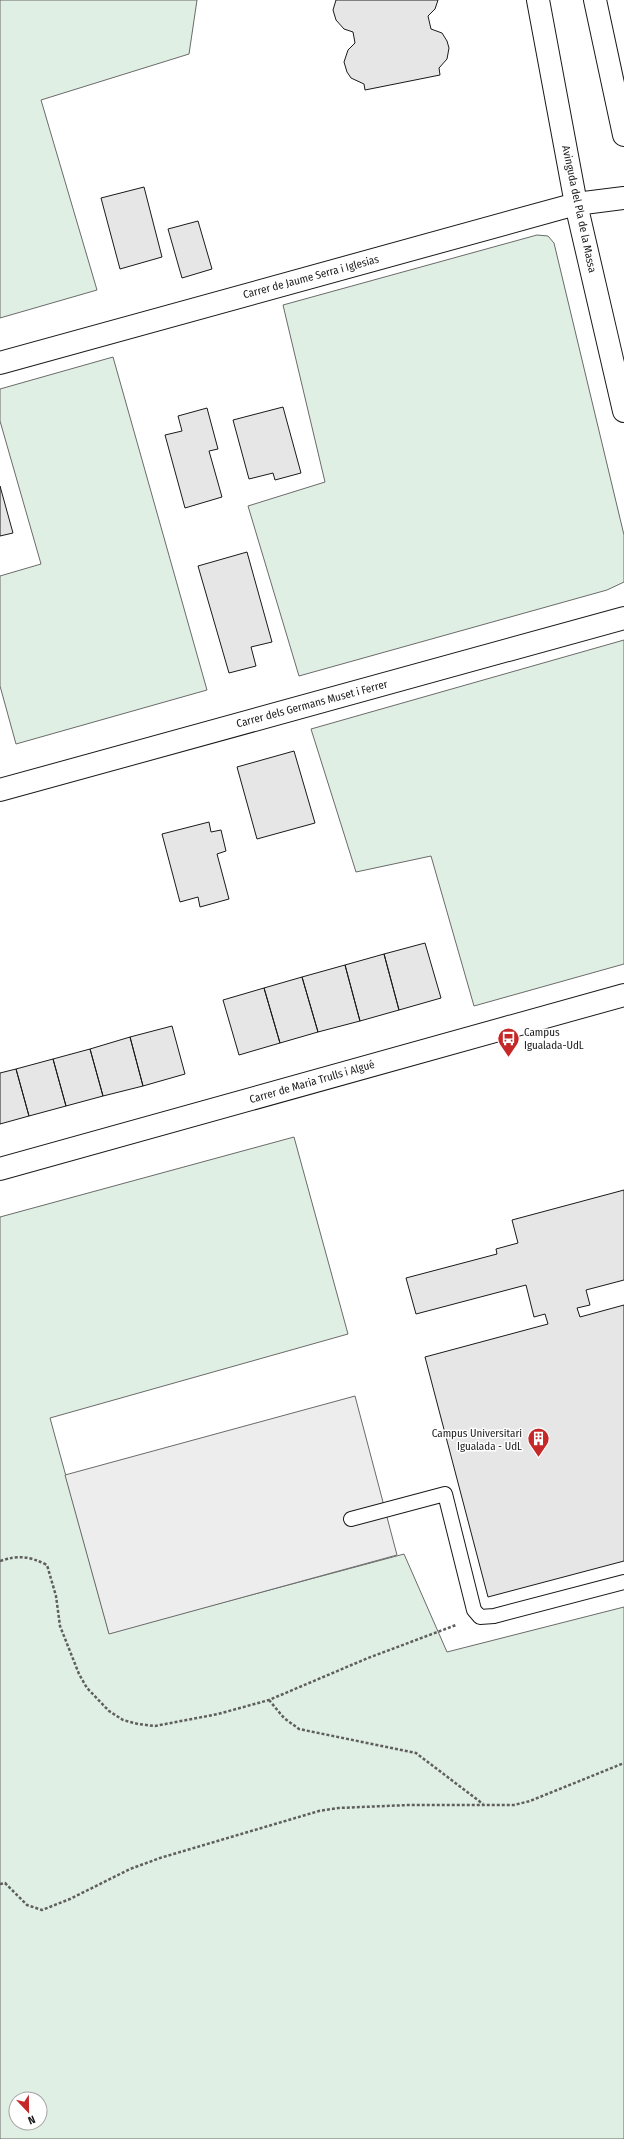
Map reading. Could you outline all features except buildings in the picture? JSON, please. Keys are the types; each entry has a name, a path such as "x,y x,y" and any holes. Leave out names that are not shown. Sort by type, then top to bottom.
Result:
{"street":[{"path":"595,0 624,134"},
{"name":"Avinguda del Pla de la Massa","path":"537,2 576,204 624,411"},
{"name":"Carrer de Jaume Serra i Iglesias","path":"0,363 576,204 624,198"},
{"name":"Carrer dels Germans Muset i Ferrer","path":"0,790 624,618"},
{"name":"Carrer de Maria Trulls i Algué","path":"0,1169 624,996"}],"lane":[{"path":"351,1519 445,1494 474,1610 480,1617 494,1616 624,1582"}],"path":[{"path":"0,1561 13,1557 31,1557 47,1565 56,1596 60,1626 79,1674 87,1688 109,1711 123,1720 155,1726 218,1714 269,1700 382,1653 480,1617"},
{"path":"269,1700 284,1718 300,1729 416,1753 483,1804"},
{"path":"0,1884 5,1883 27,1905 42,1910 70,1899 130,1869 200,1845 304,1814 338,1808 467,1806 483,1804 514,1805 530,1801 624,1763"}],"green space":[{"path":"0,0 197,0 189,54 41,100 97,290 0,318"},
{"path":"537,235 548,236 554,243 624,535 624,582 607,590 299,676 248,506 325,482 283,305"},
{"path":"113,357 207,690 16,744 0,686 0,576 41,564 0,421 0,389"},
{"path":"624,640 624,964 474,1006 431,856 356,872 311,729"},
{"path":"294,1137 348,1334 50,1418 109,1633 404,1554 447,1652 624,1607 624,2139 0,2139 0,1217"}],"shaded area":[{"path":"355,1396 397,1555 109,1634 65,1475"}],"place":[{"name":"Campus Igualada-UdL","path":"509,1058"},
{"name":"Campus Universitari Igualada - UdL","path":"538,1458"}]}
